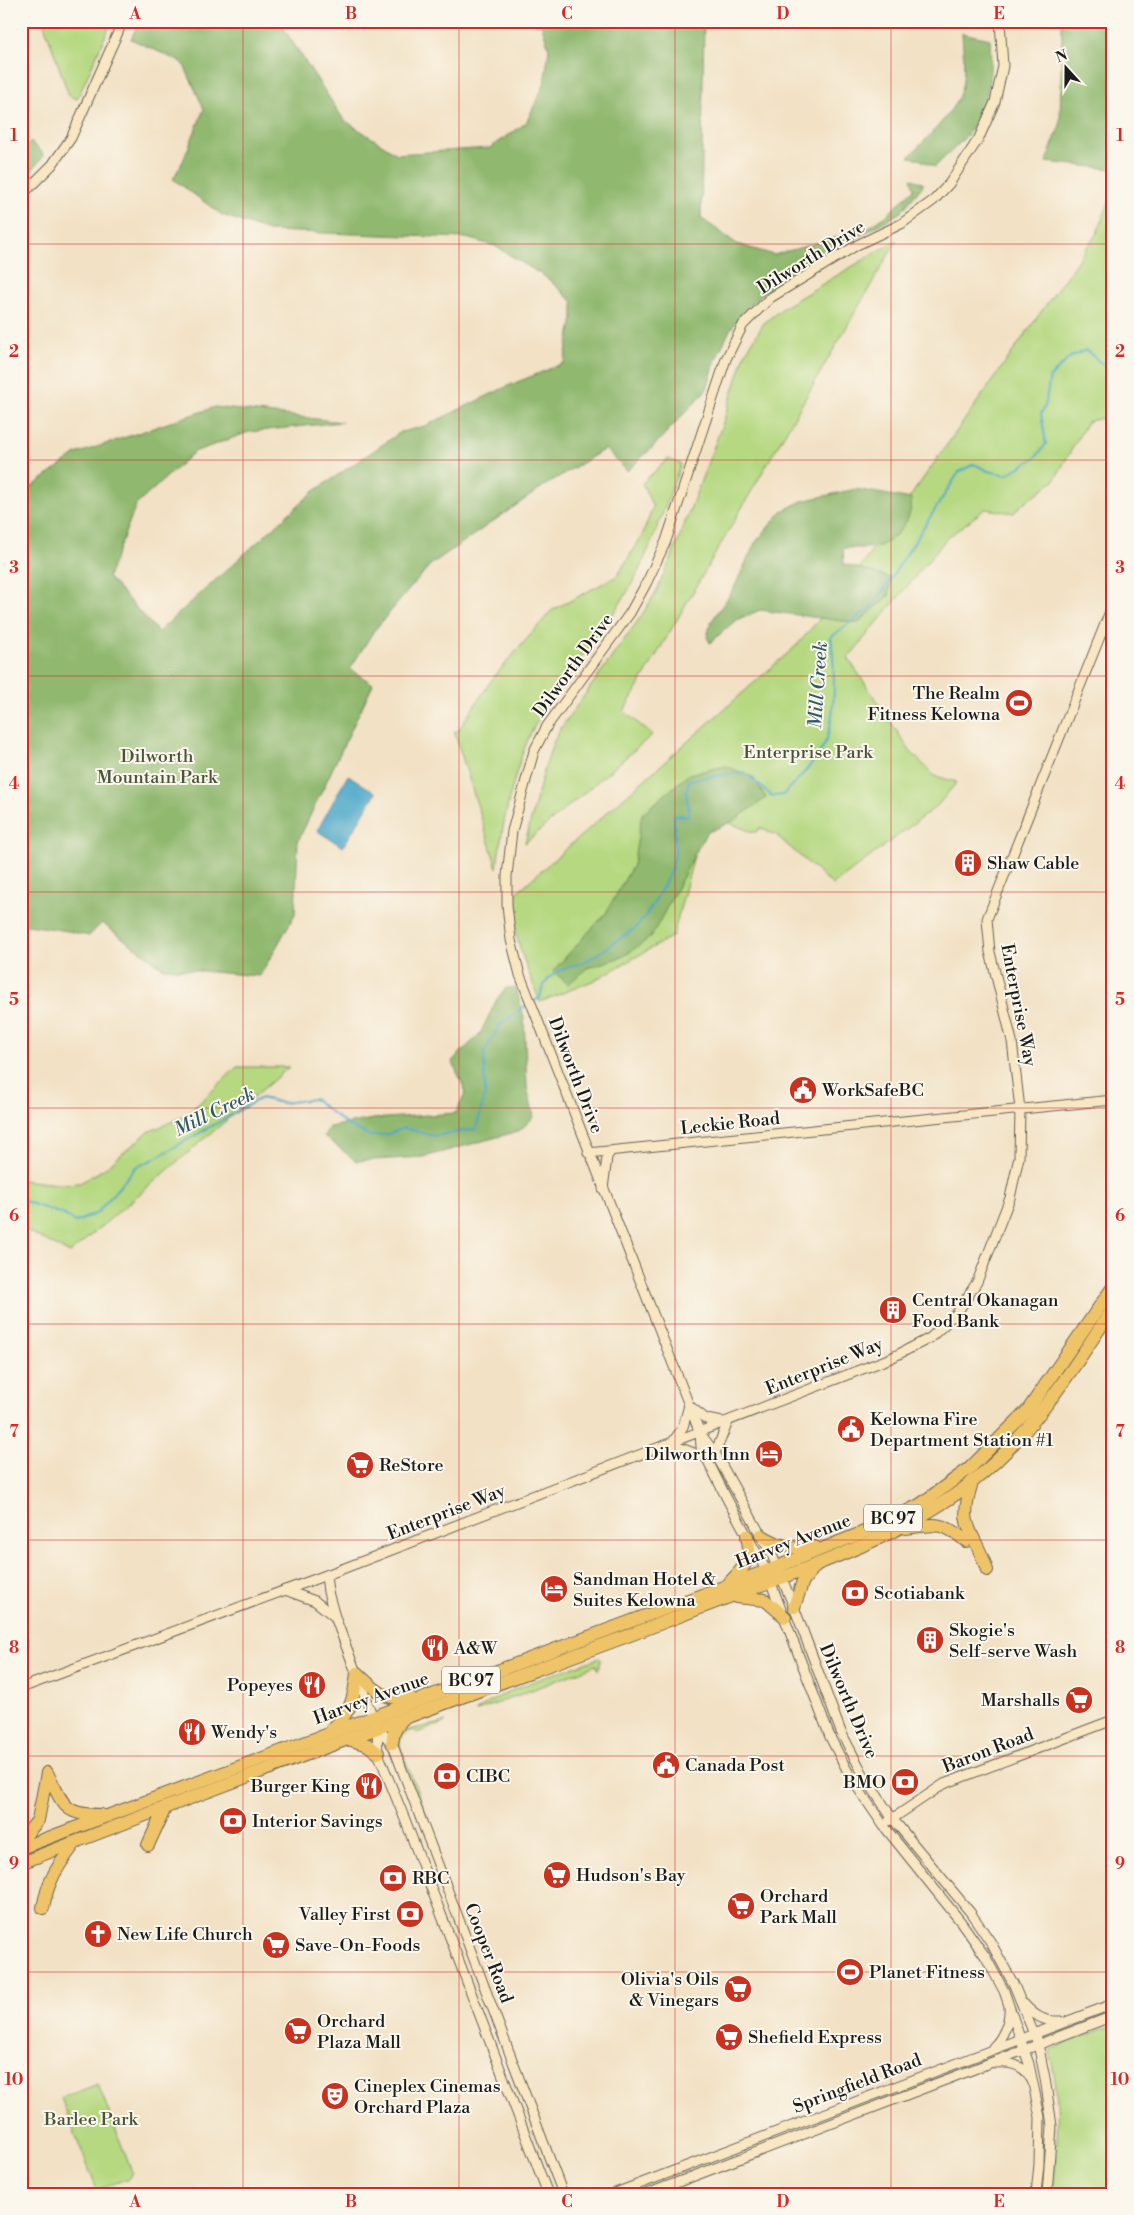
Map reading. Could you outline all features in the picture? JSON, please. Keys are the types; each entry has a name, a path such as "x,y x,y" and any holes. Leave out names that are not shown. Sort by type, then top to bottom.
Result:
{"highway":[{"name":"BC 97","path":"952,1482 970,1468 1028,1410 1113,1287"},
{"name":"BC 97","path":"941,1504 972,1482 1000,1458 1038,1416 1113,1308"},
{"path":"941,1504 944,1501 946,1490 952,1482"},
{"name":"Harvey Avenue","path":"21,1848 326,1734 375,1722 402,1719 735,1596 830,1546 921,1504 952,1482"},
{"path":"972,1482 965,1505 966,1525 981,1550 987,1570"},
{"name":"Harvey Avenue","path":"21,1863 348,1739 375,1722 428,1696 616,1625 727,1586 817,1564 898,1530 941,1504"},
{"path":"898,1530 929,1525 946,1526 966,1541"},
{"path":"761,1535 777,1544 790,1548 830,1546"},
{"path":"727,1586 748,1561 750,1547 747,1536"},
{"path":"794,1607 804,1581 817,1564"},
{"path":"735,1596 765,1600 785,1617"},
{"path":"607,1644 616,1625"},
{"path":"358,1673 382,1695 398,1699 428,1696"},
{"path":"326,1734 342,1720 352,1706 358,1673"},
{"path":"392,1743 394,1732 402,1719"},
{"path":"348,1739 368,1745 378,1753"},
{"path":"21,1841 38,1820 47,1773 68,1809 81,1815 109,1815"},
{"path":"140,1818 147,1807 165,1794"},
{"path":"148,1846 165,1808"},
{"path":"36,1857 50,1846 56,1836"},
{"path":"42,1908 47,1886 54,1872 76,1843"}],"main road":[{"path":"21,196 52,165 71,138 123,21"},
{"name":"Dilworth Drive","path":"1000,21 1003,66 995,102 979,138 949,184 934,200 901,224 857,244 770,298 743,325 726,359 666,541 647,582 630,613 547,726 534,751 512,830 507,905 511,940 517,966 588,1153 700,1433 701,1447 711,1456 761,1535 774,1574 785,1617 830,1737 850,1778 883,1825 962,1922 985,1956 1009,2004 1035,2088 1040,2117 1036,2194"},
{"name":"Enterprise Way","path":"21,1688 326,1575 700,1433 891,1358 930,1338 957,1313 977,1282 1010,1198 1019,1157 1020,1109 1012,1041 990,952 987,919 1113,604"},
{"name":"Leckie Road","path":"588,1153 1113,1100"},
{"path":"603,1189 607,1157 611,1151"},
{"path":"689,1405 706,1419 716,1422 728,1422 711,1456 670,1444 683,1427 689,1405"},
{"name":"Dilworth Drive","path":"711,1456 747,1536 774,1574 794,1607 841,1732 863,1774 892,1818 970,1912 990,1941 1020,2000 1038,2044 1052,2126 1047,2194"},
{"name":"Cooper Road","path":"326,1575 328,1592 335,1617 358,1673 375,1722 378,1753 548,2194"},
{"path":"285,1590 315,1601 335,1617"},
{"name":"Baron Road","path":"883,1825 944,1784 1113,1720"},
{"name":"Cooper Road","path":"375,1722 392,1743 562,2194"},
{"path":"1020,2000 1041,2018 1049,2021 1068,2021"},
{"path":"986,2052 1000,2040 1010,2013 1009,2004"},
{"name":"Springfield Road","path":"613,2194 1113,2004"},
{"name":"Springfield Road","path":"647,2194 1113,2016"},
{"path":"990,2063 1004,2062 1023,2068 1029,2074 1035,2088"}],"green space":[{"path":"43,21 112,21 77,99 69,96"},
{"name":"Dilworth Mountain Park","path":"139,21 282,21 284,29 344,120 397,154 490,148 526,123 544,85 549,49 541,23 537,25 534,21 704,21 701,218 737,244 774,255 866,229 886,216 914,189 911,178 924,184 901,212 769,289 747,307 730,330 716,359 707,389 653,447 627,471 605,449 547,484 430,565 373,632 350,669 373,684 298,841 295,914 260,976 163,968 102,923 89,936 21,924 21,495 76,454 215,407 342,422 249,432 194,452 136,505 108,577 158,632 313,492 401,432 425,426 510,385 564,363 573,318 573,302 547,278 495,246 466,238 268,231 222,215 173,179 183,161 204,109 183,63 131,39"},
{"path":"1062,21 1097,21 1113,27 1113,169 1046,162 1060,125"},
{"path":"962,33 990,39 987,90 980,115 974,126 935,167 919,159 909,157 952,108 961,90 964,61"},
{"path":"31,142 42,152 43,157 21,183 21,151"},
{"name":"Enterprise Park","path":"1113,192 1113,415 1087,422 1054,481 1021,505 1014,513 985,509 947,538 848,658 910,751 935,776 957,782 937,806 833,885 775,834 760,828 756,832 752,832 718,818 701,829 673,936 595,980 540,1002 516,934 514,907 516,893 797,645 842,593 1097,233"},
{"path":"897,240 624,711 652,735 525,843 553,743 561,728 642,615 656,592 673,554 723,423 745,354 764,323 784,307"},
{"path":"668,459 681,464 637,574 607,623 546,705 529,738 511,794 502,833 497,868 454,731 457,732 493,678 551,611 617,576 642,536 653,507 642,483"},
{"path":"856,489 911,499 910,513 907,520 899,532 888,542 873,547 843,548 844,564 891,578 889,596 858,623 760,610 736,620 710,643 707,637 711,622 733,590 755,543 782,511 802,501"},
{"path":"726,766 753,777 766,798 733,821 706,833 651,937 624,956 587,968 568,984 553,971 606,913 633,865 642,814 689,774"},
{"path":"506,988 516,988 524,1018 527,1087 534,1117 519,1131 424,1157 356,1161 324,1136 329,1127 373,1119 456,1113 466,1092 452,1061 480,1034 497,999"},
{"path":"237,1067 289,1067 70,1253 21,1228 21,1180 57,1184 80,1183 104,1169 148,1132 187,1115"},
{"path":"599,1658 601,1659 598,1670 596,1665 475,1712 519,1687"},
{"path":"446,1722 417,1733 414,1730 407,1732 400,1742 429,1821 424,1816 399,1750 398,1742 404,1731"},
{"path":"1113,2025 1113,2194 1053,2194 1057,2142 1057,2107 1054,2072 1050,2055 1051,2050"},
{"name":"Barlee Park","path":"98,2084 132,2172 129,2178 97,2190 61,2098"}],"water":[{"path":"348,775 376,793 343,847 319,832 318,829"}],"waterway":[{"name":"Mill Creek","path":"534,1001 540,998 543,988 552,976 564,969 588,960 605,949 638,925 649,911 661,891 674,861 674,815 687,816 689,811 686,793 689,780 744,772 772,796 783,795 799,778 823,747 831,723 834,693 831,637 874,605 959,472 974,464 988,471 1006,475 1035,458 1046,444 1041,414 1045,406 1050,377 1069,358 1086,350 1101,363 1113,368"},
{"name":"Mill Creek","path":"21,1200 65,1215 76,1222 97,1213 136,1167 152,1160 261,1098 282,1103 314,1099 346,1124 370,1136 386,1135 404,1128 434,1136 476,1129 485,1095 484,1052 500,1025 527,1005"}],"place":[{"name":"The Realm Fitness Kelowna","path":"1019,703"},
{"name":"Shaw Cable","path":"968,863"},
{"name":"WorkSafeBC","path":"803,1090"},
{"name":"Central Okanagan Food Bank","path":"893,1310"},
{"name":"Kelowna Fire Department Station #1","path":"851,1429"},
{"name":"Dilworth Inn","path":"769,1454"},
{"name":"ReStore","path":"360,1465"},
{"name":"Sandman Hotel & Suites Kelowna","path":"554,1589"},
{"name":"Scotiabank","path":"855,1593"},
{"name":"Skogie's Self-serve Wash","path":"930,1640"},
{"name":"A&W","path":"435,1648"},
{"name":"Popeyes","path":"312,1685"},
{"name":"Marshalls","path":"1079,1700"},
{"name":"Wendy's","path":"192,1732"},
{"name":"Canada Post","path":"666,1765"},
{"name":"CIBC","path":"447,1776"},
{"name":"BMO","path":"905,1782"},
{"name":"Burger King","path":"369,1786"},
{"name":"Interior Savings","path":"233,1821"},
{"name":"Hudson's Bay","path":"557,1875"},
{"name":"RBC","path":"393,1878"},
{"name":"Orchard Park Mall","path":"741,1906"},
{"name":"Valley First","path":"410,1914"},
{"name":"New Life Church","path":"98,1934"},
{"name":"Save-On-Foods","path":"276,1945"},
{"name":"Planet Fitness","path":"850,1972"},
{"name":"Olivia's Oils & Vinegars","path":"738,1989"},
{"name":"Orchard Plaza Mall","path":"298,2031"},
{"name":"Shefield Express","path":"729,2037"},
{"name":"Cineplex Cinemas Orchard Plaza","path":"335,2096"}]}
